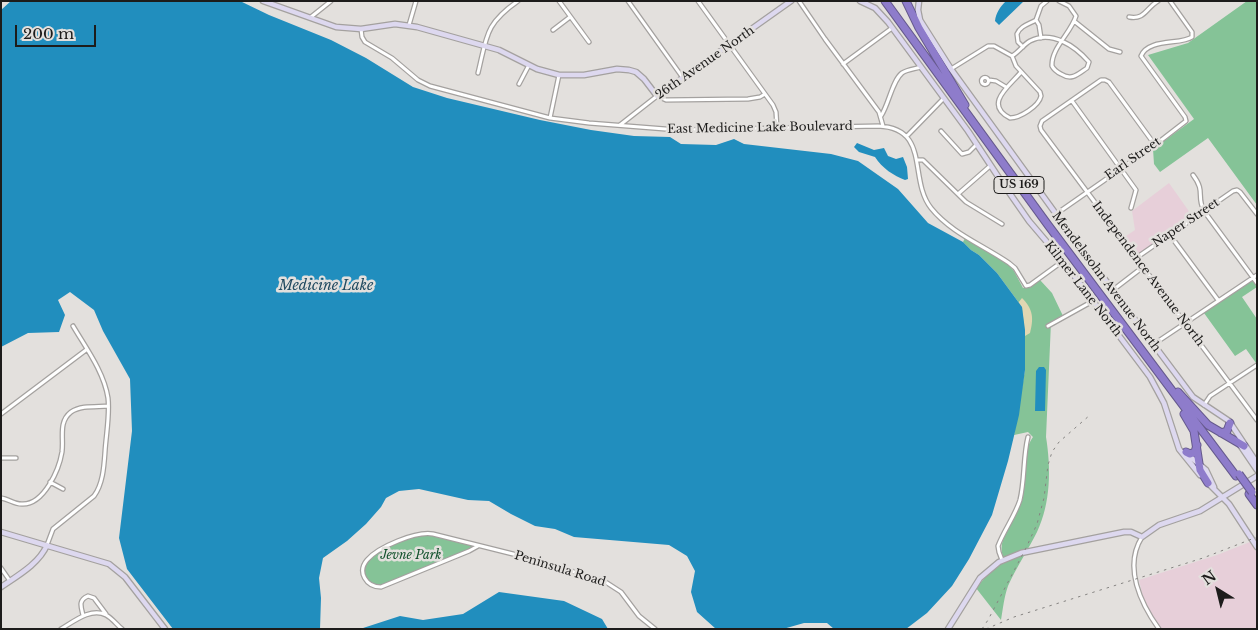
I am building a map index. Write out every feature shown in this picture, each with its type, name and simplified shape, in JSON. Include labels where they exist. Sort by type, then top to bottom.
[{"type":"highway","name":"US 169","points":[[885,1],[1048,225],[1253,495],[1257,505]]},
{"type":"highway","name":"US 169","points":[[890,1],[1237,475]]},
{"type":"highway","points":[[906,1],[919,28],[965,105]]},
{"type":"highway","points":[[1154,367],[1192,426],[1199,464],[1208,483]]},
{"type":"highway","points":[[1174,387],[1205,423],[1241,444]]},
{"type":"highway","points":[[1221,433],[1229,429],[1230,423]]},
{"type":"highway","points":[[1186,452],[1190,454],[1195,452],[1197,445]]},
{"type":"street","points":[[263,1],[336,27],[361,29],[395,24],[409,25],[484,46],[559,75],[584,75],[617,69],[629,70],[636,72],[657,96],[666,100],[748,99],[765,94]]},
{"type":"street","points":[[311,17],[331,1]]},
{"type":"street","points":[[409,25],[416,1]]},
{"type":"street","points":[[478,72],[489,31],[496,19],[518,1]]},
{"type":"street","points":[[559,1],[588,42]]},
{"type":"street","points":[[628,1],[683,78]]},
{"type":"street","points":[[698,1],[775,109],[777,128]]},
{"type":"street","name":"26th Avenue North","points":[[620,125],[657,96],[791,1]]},
{"type":"street","points":[[799,1],[881,116],[882,126]]},
{"type":"street","name":"Kilmer Lane North","points":[[860,1],[875,8],[893,27],[977,144],[990,166],[1029,221],[1093,301],[1156,387],[1168,413],[1176,441],[1183,455],[1237,514],[1257,547]]},
{"type":"street","name":"Mendelssohn Avenue North","points":[[919,1],[920,20],[951,70],[1193,397],[1203,405],[1222,415],[1230,423],[1257,470]]},
{"type":"street","points":[[1023,47],[1017,38],[1018,31],[1026,24],[1036,20],[1041,6],[1047,1]]},
{"type":"street","points":[[1012,56],[1030,41],[1041,38],[1054,38],[1062,42],[1088,60],[1087,68],[1073,77],[1066,77],[1054,70],[1052,66],[1052,59],[1062,42],[1074,21],[1076,16],[1072,9],[1059,1]]},
{"type":"street","points":[[1129,17],[1141,17],[1158,1]]},
{"type":"street","name":"Earl Street","points":[[1056,214],[1186,121],[1142,58],[1142,54],[1156,45],[1188,40],[1192,37],[1192,32],[1170,1]]},
{"type":"street","points":[[553,30],[570,17]]},
{"type":"street","points":[[1036,20],[1039,24],[1041,38]]},
{"type":"street","points":[[1074,21],[1109,49],[1120,52]]},
{"type":"street","points":[[843,64],[893,27]]},
{"type":"street","name":"East Medicine Lake Boulevard","points":[[361,29],[362,38],[365,42],[392,58],[418,80],[430,86],[550,118],[678,130],[882,126],[897,129],[908,136]]},
{"type":"street","points":[[951,70],[988,46],[994,46],[1012,56],[1020,72],[1040,92],[1041,99],[1017,118],[1010,118],[1003,114],[999,106],[1000,95],[1020,72]]},
{"type":"street","points":[[519,84],[529,65]]},
{"type":"street","points":[[881,116],[900,76],[907,71],[922,67]]},
{"type":"street","points":[[550,118],[559,75]]},
{"type":"street","points":[[989,80],[996,81],[1006,87]]},
{"type":"street","points":[[1131,208],[1136,190],[1072,101],[1101,80],[1109,82],[1155,145]]},
{"type":"street","points":[[944,98],[908,136],[917,160],[921,191],[930,207],[957,232],[1010,263],[1015,268],[1024,285],[1028,287],[1063,262]]},
{"type":"street","name":"Independence Avenue North","points":[[1072,101],[1042,121],[1041,130],[1257,420]]},
{"type":"street","points":[[941,131],[962,154],[969,152],[977,144]]},
{"type":"street","points":[[917,160],[926,162],[966,202],[1002,224]]},
{"type":"street","points":[[958,194],[990,166]]},
{"type":"street","points":[[1193,175],[1201,186],[1200,201],[1204,211],[1257,283]]},
{"type":"street","name":"Naper Street","points":[[1136,258],[1237,190],[1257,214]]},
{"type":"street","points":[[1170,235],[1218,300]]},
{"type":"street","points":[[1113,290],[1143,267]]},
{"type":"street","points":[[1153,344],[1257,275]]},
{"type":"street","points":[[1048,326],[1093,301]]},
{"type":"street","points":[[1,587],[34,563],[45,550],[53,529],[97,492],[104,462],[108,406],[104,384],[72,326]]},
{"type":"street","points":[[1,414],[86,350]]},
{"type":"street","points":[[1203,405],[1210,396],[1257,365]]},
{"type":"street","points":[[1,498],[13,503],[28,504],[41,496],[61,459],[63,423],[69,414],[78,408],[108,406]]},
{"type":"street","points":[[1002,560],[998,546],[1020,499],[1028,437]]},
{"type":"street","name":"Kilmer Lane North","points":[[1176,441],[1210,475],[1215,490]]},
{"type":"street","name":"Mendelssohn Avenue North","points":[[1241,444],[1257,464]]},
{"type":"street","points":[[1,458],[16,458]]},
{"type":"street","points":[[1159,629],[1144,606],[1134,571],[1135,552],[1142,537],[1159,525],[1189,516],[1257,476]]},
{"type":"street","points":[[50,482],[63,489]]},
{"type":"street","points":[[1,532],[103,561],[116,568],[165,629]]},
{"type":"street","points":[[948,629],[980,578],[992,566],[1002,560],[1022,553],[1124,532],[1131,532],[1142,537]]},
{"type":"street","name":"Peninsula Road","points":[[478,546],[469,552],[381,587],[371,585],[363,575],[364,565],[371,557],[400,540],[415,534],[433,534],[529,558],[604,581],[621,592],[640,616],[655,629]]},
{"type":"street","points":[[1,568],[10,581]]},
{"type":"street","points":[[84,615],[81,603],[88,596],[94,598],[106,614],[122,629]]},
{"type":"street","points":[[64,628],[84,615],[106,614]]},
{"type":"shaded area","points":[[1169,183],[1193,217],[1135,255],[1123,238],[1135,230],[1132,211]]},
{"type":"shaded area","points":[[1250,542],[1257,553],[1257,629],[1161,629],[1144,601],[1139,580],[1217,555]]},
{"type":"green space","points":[[1247,1],[1257,1],[1257,205],[1208,138],[1160,172],[1154,164],[1153,149],[1194,119],[1148,55],[1188,43]]},
{"type":"green space","points":[[965,238],[1008,264],[1023,288],[1029,288],[1040,280],[1052,293],[1063,316],[1051,322],[1046,437],[1049,485],[1045,509],[1037,532],[1008,586],[1001,620],[976,588],[988,574],[1005,561],[1002,554],[1003,541],[1020,504],[1028,447],[1033,437],[1028,432],[1014,435],[1025,370],[1022,307],[997,273],[963,242]]},
{"type":"green space","points":[[1250,281],[1253,281],[1257,287],[1242,297],[1257,319],[1256,363],[1246,349],[1235,356],[1204,313]]},
{"type":"green space","name":"Jevne Park","points":[[427,533],[478,546],[377,587],[364,579],[364,567],[373,555],[391,545]]},
{"type":"sand","points":[[1022,298],[1030,310],[1032,318],[1030,333],[1025,336],[1022,307],[1018,303]]},
{"type":"water","name":"Medicine Lake","points":[[11,1],[240,1],[331,40],[366,58],[413,87],[447,98],[591,130],[634,136],[670,137],[681,144],[716,145],[734,139],[744,144],[831,154],[858,161],[898,189],[928,223],[963,242],[979,255],[997,273],[1022,307],[1025,330],[1025,370],[1019,415],[992,515],[969,559],[952,586],[927,613],[906,629],[834,629],[827,623],[804,623],[783,629],[716,629],[697,612],[691,592],[695,571],[687,556],[669,545],[574,537],[555,529],[535,526],[489,501],[468,500],[419,489],[399,491],[386,498],[381,507],[366,524],[347,541],[323,558],[319,578],[321,598],[320,629],[173,629],[127,569],[119,538],[132,431],[130,379],[103,331],[94,310],[70,292],[58,300],[65,315],[59,332],[28,333],[1,347],[1,10]]},
{"type":"water","points":[[1006,1],[1024,1],[999,25],[995,21],[996,15]]},
{"type":"water","points":[[857,143],[874,150],[884,148],[888,156],[896,159],[903,157],[907,167],[908,179],[905,180],[893,174],[881,165],[875,157],[859,152],[854,147]]},
{"type":"water","points":[[1039,367],[1044,367],[1046,370],[1045,411],[1035,411],[1036,371]]},
{"type":"water","points":[[499,592],[564,601],[602,619],[608,629],[360,629],[400,616],[423,620],[463,614]]},
{"type":"railway","points":[[982,629],[1037,524],[1044,498],[1048,465],[1052,452],[1059,442],[1090,415]]},
{"type":"railway","points":[[986,629],[1014,617],[1203,558],[1257,537]]}]
